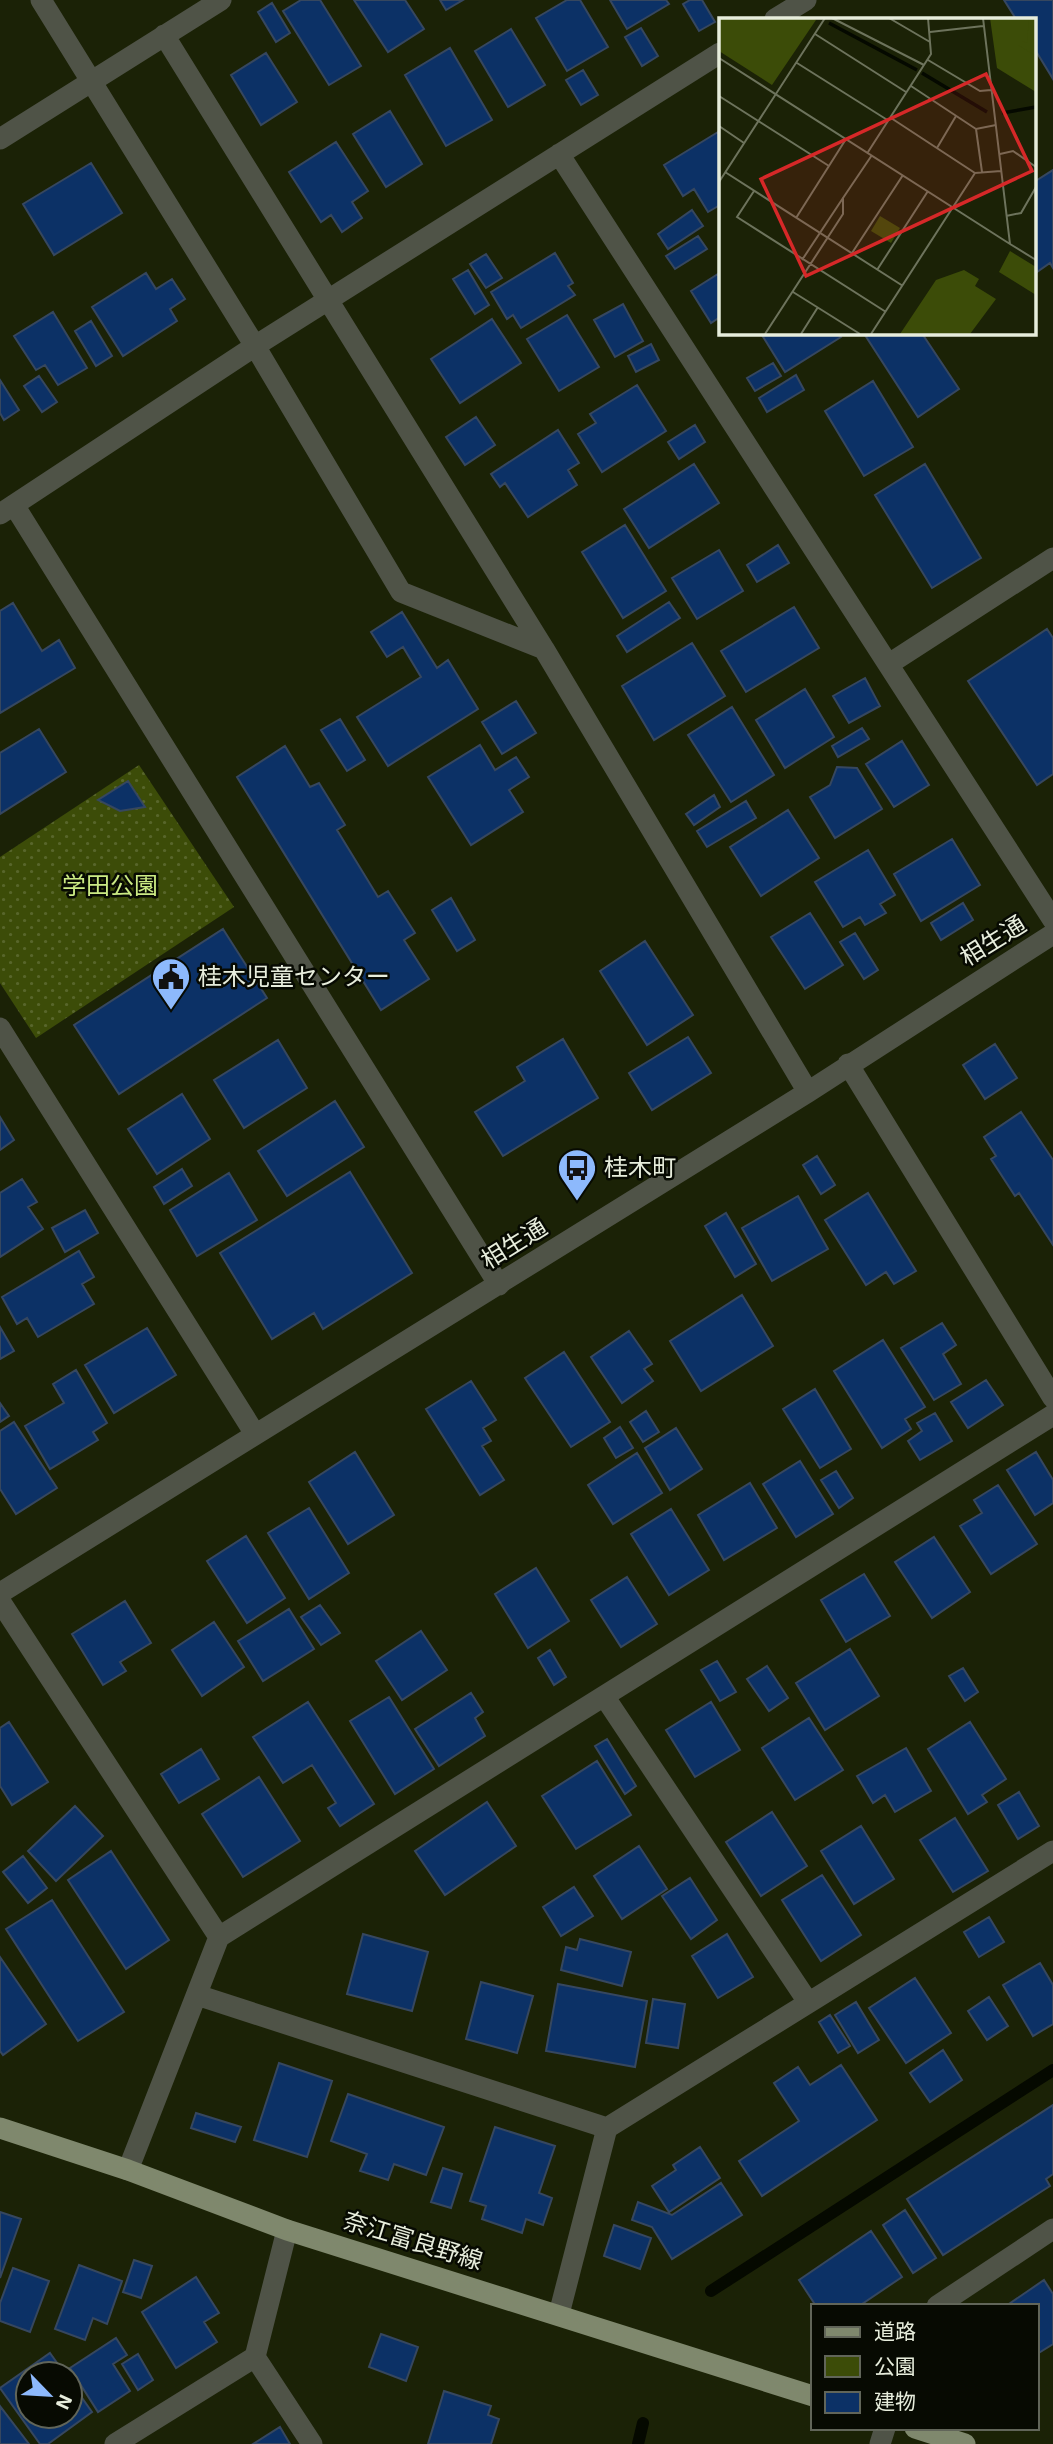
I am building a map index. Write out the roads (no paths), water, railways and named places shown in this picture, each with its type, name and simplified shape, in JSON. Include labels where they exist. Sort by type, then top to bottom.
[{"type":"main road","name":"奈江富良野線","points":[[0,2128],[128,2170],[287,2230],[811,2395]]},
{"type":"main road","points":[[921,2430],[965,2444]]},
{"type":"street","points":[[41,0],[255,345],[401,592],[544,649]]},
{"type":"street","points":[[0,139],[221,0]]},
{"type":"street","points":[[777,18],[806,0]]},
{"type":"street","points":[[164,35],[544,649],[808,1092]]},
{"type":"street","points":[[499,1285],[7,509],[255,345],[719,54]]},
{"type":"street","points":[[559,154],[1053,920]]},
{"type":"street","points":[[889,664],[1053,558]]},
{"type":"street","name":"相生通","points":[[0,1593],[808,1092],[1053,934]]},
{"type":"street","points":[[0,1028],[255,1434]]},
{"type":"street","points":[[848,1064],[1050,1384]]},
{"type":"street","points":[[128,2170],[219,1937],[1053,1415]]},
{"type":"street","points":[[0,1601],[219,1937]]},
{"type":"street","points":[[604,1696],[808,2002]]},
{"type":"street","points":[[559,2314],[607,2128],[1053,1851]]},
{"type":"street","points":[[197,1995],[607,2128]]},
{"type":"street","points":[[940,2304],[1053,2229]]},
{"type":"street","points":[[115,2444],[256,2357],[287,2230]]},
{"type":"street","points":[[256,2357],[312,2444]]},
{"type":"waterway","points":[[711,2291],[1053,2070]]},
{"type":"waterway","points":[[638,2444],[643,2423]]},
{"type":"place","name":"桂木児童センター","points":[[171,1011]]},
{"type":"place","name":"桂木町","points":[[577,1202]]},
{"type":"park label","name":"学田公園","points":[[110,886]]}]
